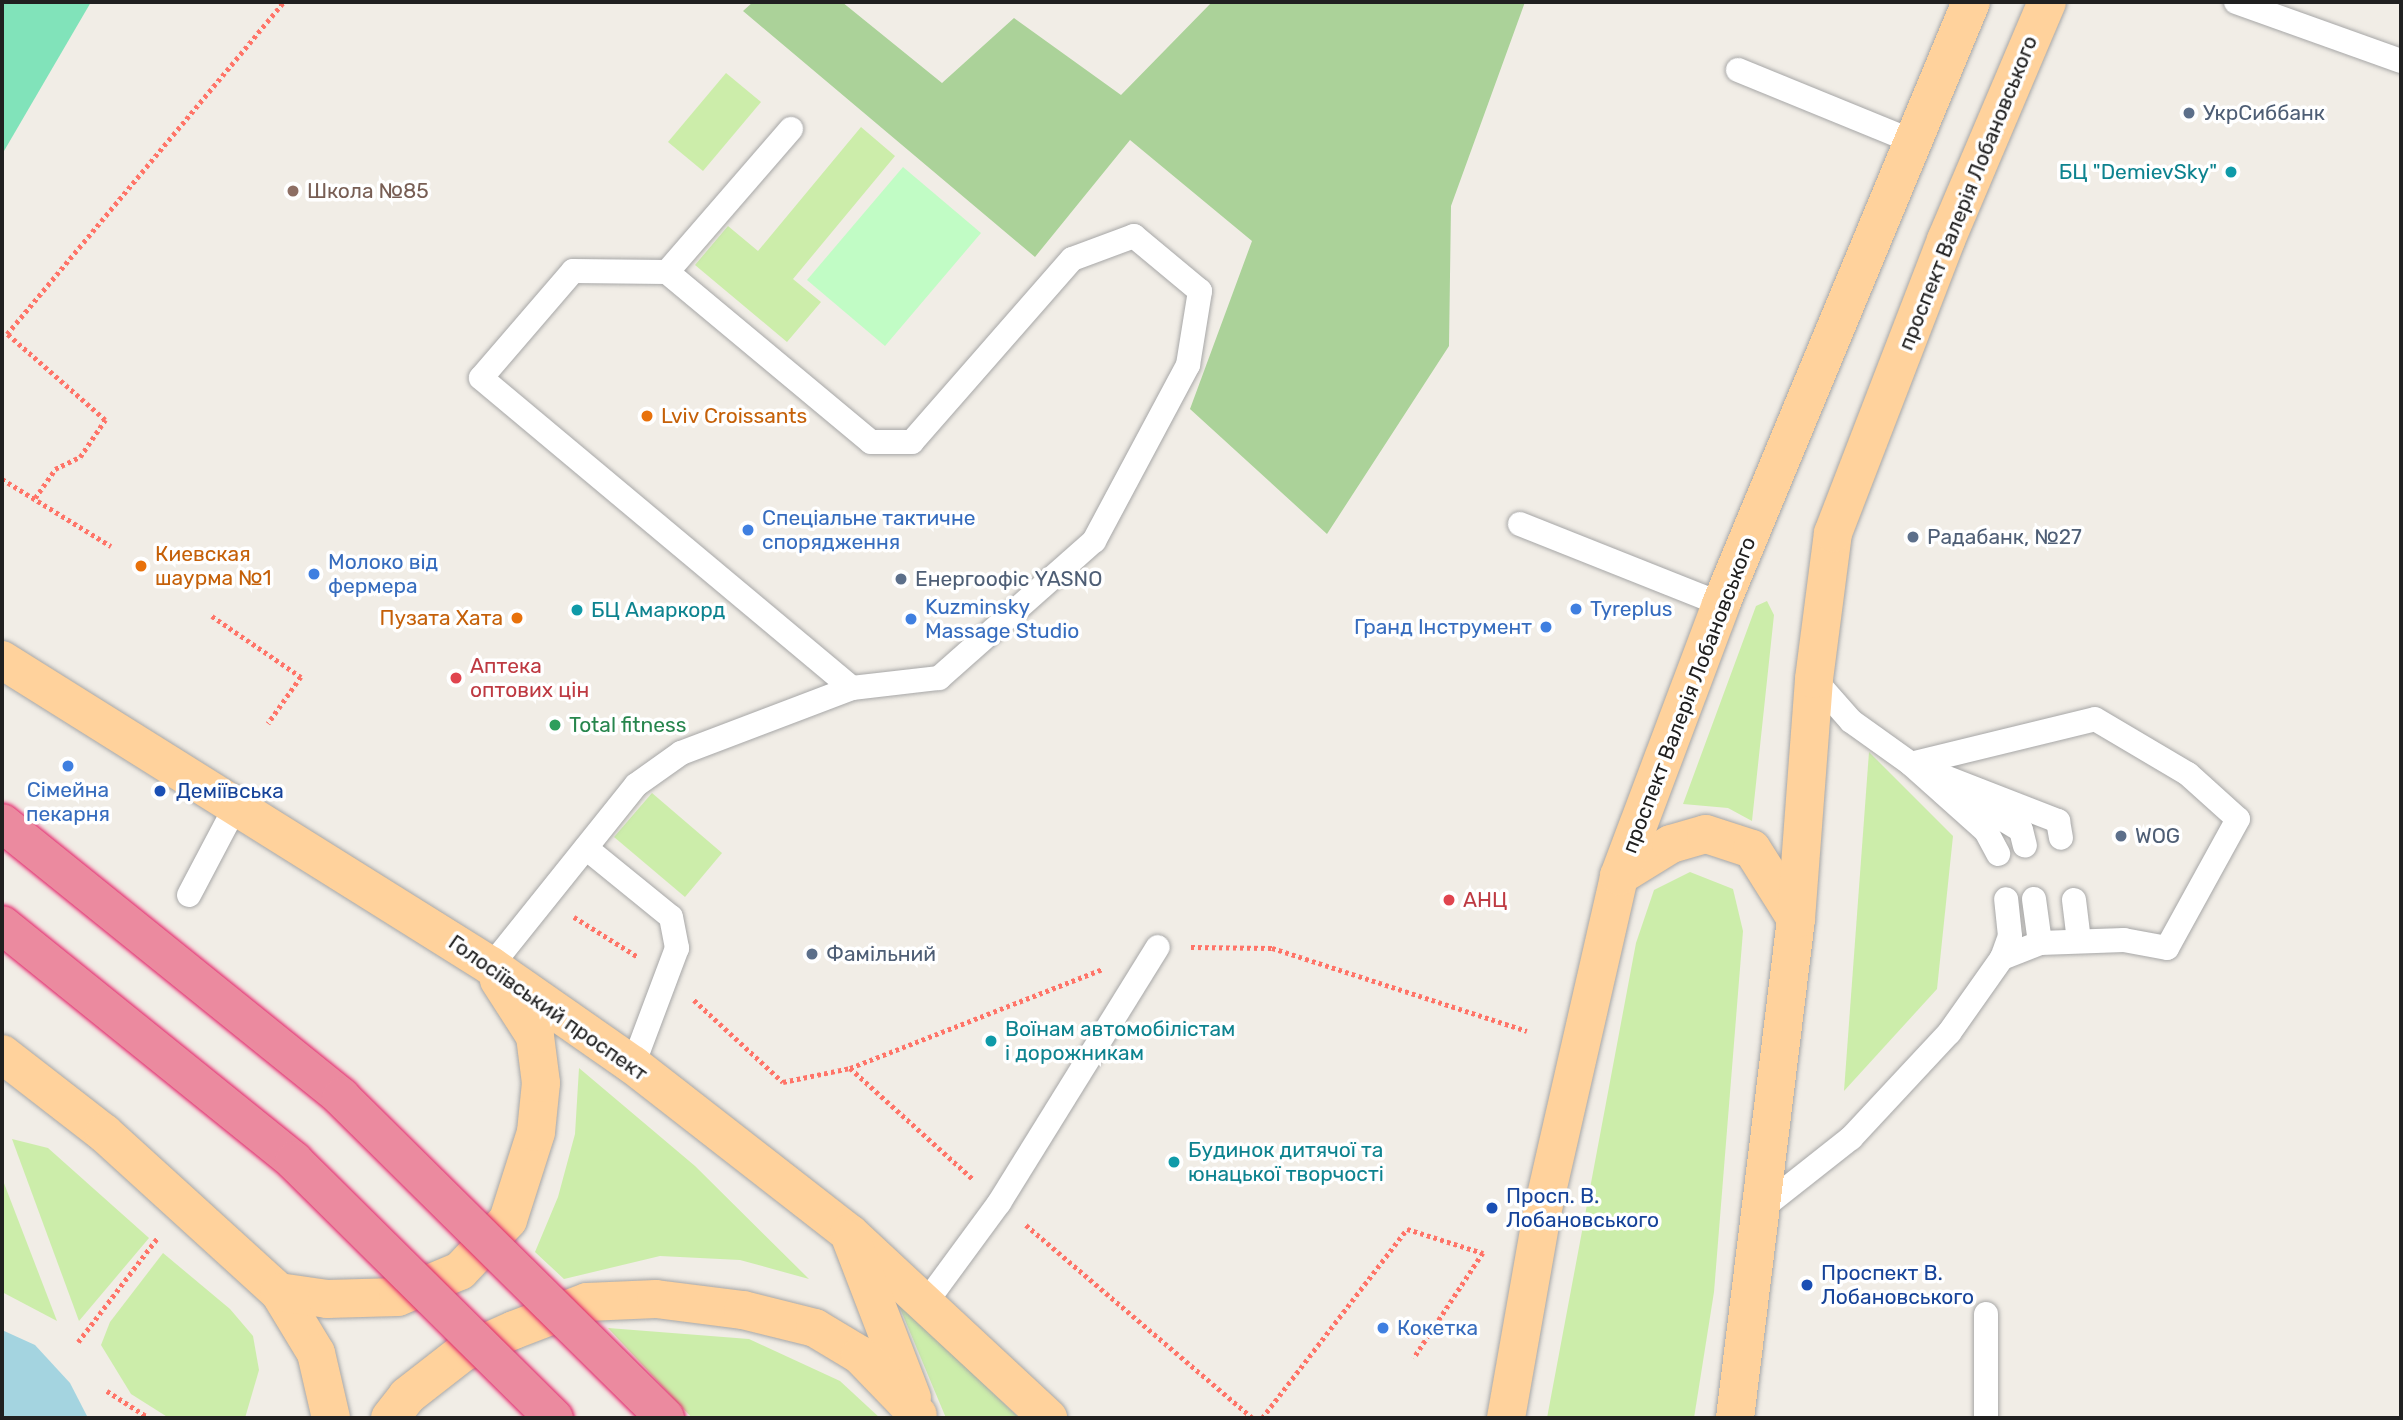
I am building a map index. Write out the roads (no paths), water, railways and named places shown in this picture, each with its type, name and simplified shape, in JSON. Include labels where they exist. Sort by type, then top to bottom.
[{"type":"highway","points":[[2,823],[341,1097],[665,1418]]},
{"type":"highway","points":[[2,925],[294,1161],[554,1418]]},
{"type":"main road","name":"проспект Валерія Лобановського","points":[[1506,1418],[1543,1209],[1619,876],[1721,604],[1971,2]]},
{"type":"main road","name":"проспект Валерія Лобановського","points":[[1735,1418],[1796,919],[1814,679],[1833,533],[1946,240],[2047,2]]},
{"type":"main road","name":"Голосіївський проспект","points":[[2,660],[237,804],[491,965],[633,1065],[849,1233],[927,1301],[1048,1418]]},
{"type":"main road","points":[[1619,876],[1671,844],[1706,834],[1752,849],[1796,919]]},
{"type":"main road","points":[[279,1292],[327,1299],[398,1297],[460,1271],[508,1220],[536,1132],[541,1083],[535,1037],[491,965]]},
{"type":"main road","points":[[2,1055],[104,1132],[279,1292],[316,1353],[331,1418]]},
{"type":"main road","points":[[849,1233],[919,1417]]},
{"type":"main road","points":[[390,1418],[407,1396],[462,1353],[493,1339],[587,1302],[656,1299],[743,1310],[815,1328],[860,1355],[919,1417]]},
{"type":"lane","points":[[2236,2],[2401,61]]},
{"type":"lane","points":[[1738,71],[1914,142]]},
{"type":"lane","points":[[667,272],[791,129]]},
{"type":"lane","points":[[491,965],[636,785],[681,753],[852,688],[939,678],[1094,541],[1188,365],[1200,291],[1133,236],[1072,259],[912,442],[871,442],[667,272],[573,271],[481,378],[852,688]]},
{"type":"lane","points":[[1520,524],[1721,604]]},
{"type":"lane","points":[[1814,679],[1851,721],[1911,764],[2021,830],[2025,846]]},
{"type":"lane","points":[[1911,764],[2095,719],[2188,774],[2238,819],[2167,948],[2124,940],[2040,943],[2002,958]]},
{"type":"lane","points":[[1911,764],[2057,821],[2061,838]]},
{"type":"lane","points":[[1911,764],[1993,839],[1997,853]]},
{"type":"lane","points":[[190,895],[237,804]]},
{"type":"lane","points":[[586,848],[671,917],[677,948],[669,977],[633,1065]]},
{"type":"lane","points":[[1761,1209],[1851,1138],[1949,1033],[2002,958],[2010,936],[2006,899]]},
{"type":"lane","points":[[2034,899],[2040,943]]},
{"type":"lane","points":[[2074,900],[2079,942]]},
{"type":"lane","points":[[927,1301],[999,1203],[1158,947]]},
{"type":"lane","points":[[1986,1314],[1986,1418]]},
{"type":"water","points":[[2,1330],[35,1345],[70,1383],[88,1418],[2,1418]]},
{"type":"place","name":"УкрСиббанк","points":[[2189,113]]},
{"type":"place","name":"БЦ \"DemievSky\"","points":[[2231,172]]},
{"type":"place","name":"Школа №85","points":[[293,191]]},
{"type":"place","name":"Lviv Croissants","points":[[647,416]]},
{"type":"place","name":"Спеціальне тактичне спорядження","points":[[748,530]]},
{"type":"place","name":"Радабанк, №27","points":[[1913,537]]},
{"type":"place","name":"Киевская шаурма №1","points":[[141,566]]},
{"type":"place","name":"Молоко від фермера","points":[[314,574]]},
{"type":"place","name":"Енергоофіс YASNO","points":[[901,579]]},
{"type":"place","name":"Tyreplus","points":[[1576,609]]},
{"type":"place","name":"БЦ Амаркорд","points":[[577,610]]},
{"type":"place","name":"Пузата Хата","points":[[517,618]]},
{"type":"place","name":"Kuzminsky Massage Studio","points":[[911,619]]},
{"type":"place","name":"Гранд Інструмент","points":[[1546,627]]},
{"type":"place","name":"Аптека оптових цін","points":[[456,678]]},
{"type":"place","name":"Total fitness","points":[[555,725]]},
{"type":"place","name":"Сімейна пекарня","points":[[68,766]]},
{"type":"place","name":"Деміївська","points":[[160,791]]},
{"type":"place","name":"WOG","points":[[2121,836]]},
{"type":"place","name":"АНЦ","points":[[1449,900]]},
{"type":"place","name":"Фамільний","points":[[812,954]]},
{"type":"place","name":"Воїнам автомобілістам і дорожникам","points":[[991,1041]]},
{"type":"place","name":"Будинок дитячої та юнацької творчості","points":[[1174,1162]]},
{"type":"place","name":"Просп. В. Лобановського","points":[[1492,1208]]},
{"type":"place","name":"Проспект В. Лобановського","points":[[1807,1285]]},
{"type":"place","name":"Кокетка","points":[[1383,1328]]}]
